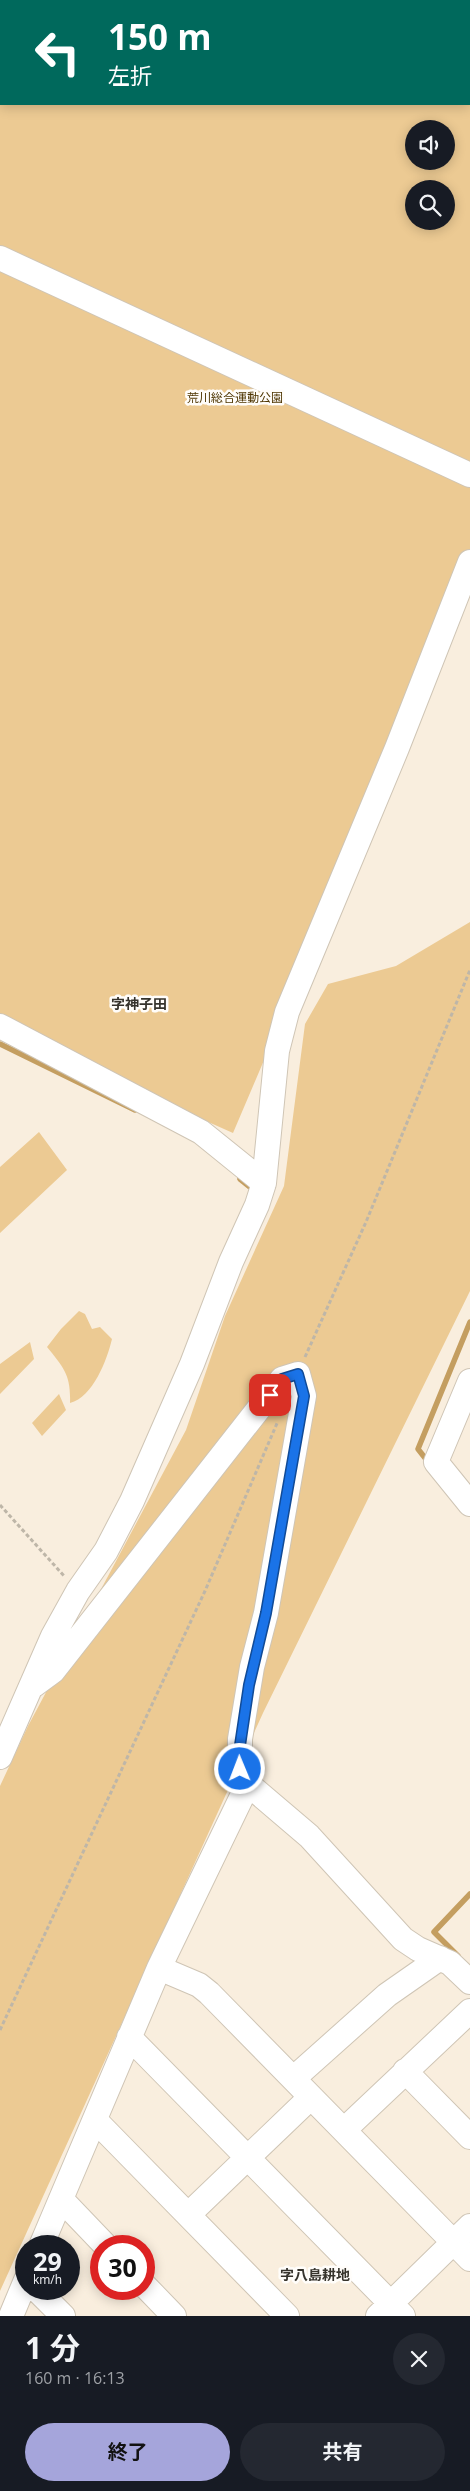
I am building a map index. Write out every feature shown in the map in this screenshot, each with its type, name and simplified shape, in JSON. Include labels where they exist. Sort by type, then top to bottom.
[{"type":"street","points":[[0,258],[470,475]]},
{"type":"street","points":[[0,1757],[33,1686],[53,1636],[78,1591],[106,1551],[132,1501],[192,1364],[231,1262],[257,1205],[264,1183],[277,1051],[287,1012],[397,748],[470,562]]},
{"type":"street","points":[[0,1026],[201,1132],[264,1183]]},
{"type":"street","points":[[33,1686],[53,1671],[282,1379],[298,1374],[304,1396],[266,1613],[254,1660],[238,1760],[243,1777],[248,1784],[288,1816],[314,1841],[403,1939],[418,1949],[456,1967],[470,1982]]},
{"type":"street","points":[[470,1381],[436,1462],[470,1504]]},
{"type":"street","points":[[46,2235],[159,1968],[248,1784]]},
{"type":"street","points":[[294,2078],[386,1995],[440,1958]]},
{"type":"street","points":[[159,1968],[204,1988],[344,2130],[462,2234],[470,2259]]},
{"type":"street","points":[[344,2130],[405,2071],[468,2016]]},
{"type":"street","points":[[129,2037],[247,2158],[390,2312],[462,2234]]},
{"type":"street","points":[[405,2071],[470,2137]]},
{"type":"street","points":[[189,2214],[311,2097]]},
{"type":"street","points":[[95,2120],[287,2316]]},
{"type":"street","points":[[61,2199],[95,2235]]},
{"type":"street","points":[[155,2296],[174,2316]]},
{"type":"street","points":[[11,2316],[18,2300]]},
{"type":"street","points":[[47,2300],[63,2316]]},
{"type":"path","points":[[298,1374],[295,1381],[366,1222],[470,970]]},
{"type":"path","points":[[0,2030],[205,1591],[279,1417]]},
{"type":"path","points":[[0,1505],[78,1591]]},
{"type":"green space","name":"荒川総合運動公園","points":[[0,105],[470,105],[470,576],[233,1133],[67,1059],[0,1020]]},
{"type":"green space","points":[[470,922],[470,1291],[263,1713],[25,2235],[15,2235],[15,2258],[0,2291],[0,1786],[28,1726],[186,1430],[225,1316],[284,1186],[305,1024],[328,984],[396,966]]},
{"type":"green space","points":[[39,1132],[67,1170],[0,1233],[0,1167]]},
{"type":"green space","points":[[79,1311],[85,1314],[92,1329],[100,1327],[112,1339],[107,1357],[98,1377],[86,1393],[70,1403],[68,1379],[58,1361],[47,1347]]},
{"type":"green space","points":[[30,1342],[34,1359],[0,1394],[0,1364]]},
{"type":"green space","points":[[59,1394],[66,1410],[42,1436],[32,1423]]},
{"type":"waterway","points":[[0,1044],[135,1110]]},
{"type":"waterway","points":[[240,1179],[250,1187]]},
{"type":"waterway","points":[[429,1463],[418,1449],[470,1322]]},
{"type":"waterway","points":[[458,1956],[434,1932],[470,1894]]},
{"type":"district","name":"字神子田","points":[[139,1004]]},
{"type":"district","name":"字八島耕地","points":[[315,2275]]},
{"type":"route","points":[[240,1769],[238,1760],[240,1739],[249,1685],[266,1613],[304,1396],[298,1374],[282,1379],[270,1395]]}]
